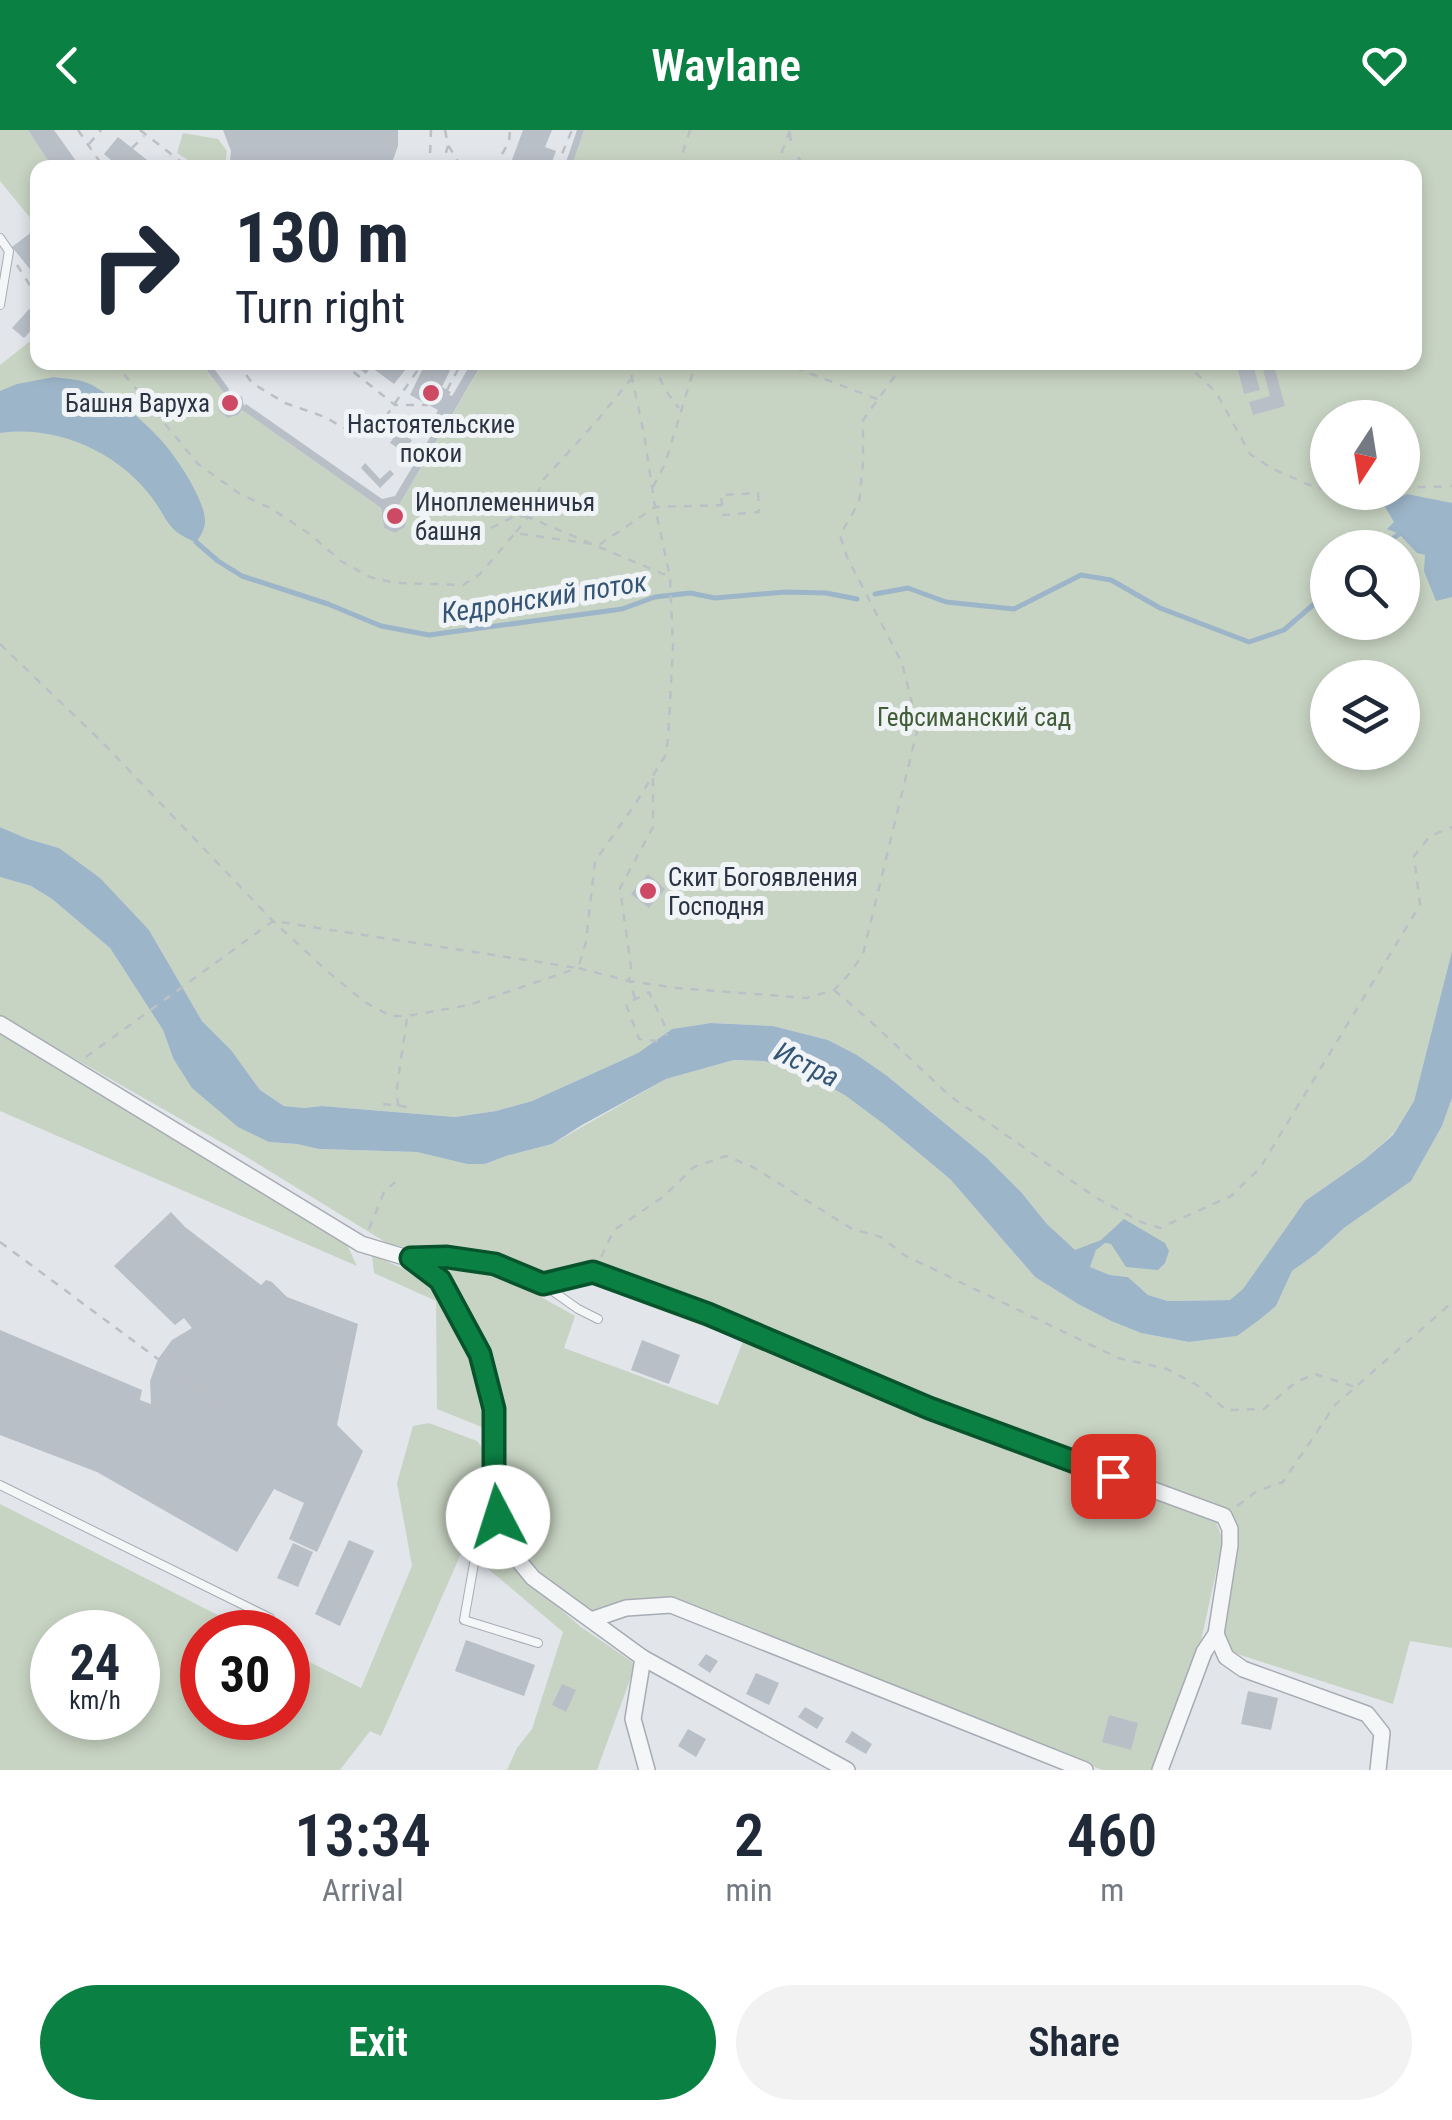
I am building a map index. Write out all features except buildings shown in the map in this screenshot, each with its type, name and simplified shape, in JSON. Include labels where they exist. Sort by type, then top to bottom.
[{"type":"street","points":[[0,1024],[362,1244],[411,1258],[447,1257],[495,1264],[543,1284],[593,1272],[708,1314],[929,1408],[1224,1516],[1230,1529],[1230,1544],[1216,1634],[1204,1652],[1160,1770]]},
{"type":"street","points":[[411,1258],[440,1280],[480,1354],[494,1409],[494,1505],[504,1543],[532,1578],[643,1658],[848,1770]]},
{"type":"street","points":[[591,1620],[626,1608],[670,1605],[1084,1770]]},
{"type":"street","points":[[1216,1634],[1226,1656],[1243,1669],[1367,1714],[1382,1733],[1378,1770]]},
{"type":"street","points":[[643,1658],[633,1719],[646,1770]]},
{"type":"lane","points":[[0,238],[9,251],[0,306]]},
{"type":"lane","points":[[543,1284],[578,1310],[598,1319]]},
{"type":"lane","points":[[0,1485],[254,1610]]},
{"type":"lane","points":[[498,1517],[475,1558],[464,1620],[538,1642]]},
{"type":"path","points":[[78,130],[98,160]]},
{"type":"path","points":[[88,146],[101,130]]},
{"type":"path","points":[[140,130],[179,160]]},
{"type":"path","points":[[428,160],[431,130]]},
{"type":"path","points":[[445,130],[457,160]]},
{"type":"path","points":[[498,160],[510,130]]},
{"type":"path","points":[[559,160],[572,130]]},
{"type":"path","points":[[681,160],[690,130]]},
{"type":"path","points":[[790,130],[791,146]]},
{"type":"path","points":[[779,160],[790,130]]},
{"type":"path","points":[[132,148],[144,135]]},
{"type":"path","points":[[443,160],[448,145]]},
{"type":"path","points":[[166,160],[171,154]]},
{"type":"path","points":[[9,251],[30,285]]},
{"type":"path","points":[[121,370],[198,464],[240,494],[272,508],[340,561],[395,583],[463,586],[480,574],[516,532],[528,517],[543,480],[632,378]]},
{"type":"path","points":[[243,370],[252,383],[285,403],[346,429],[365,432],[380,425],[417,370]]},
{"type":"path","points":[[351,370],[395,405],[428,405]]},
{"type":"path","points":[[447,390],[458,370]]},
{"type":"path","points":[[578,968],[586,942],[595,861],[666,756],[668,740],[672,678],[670,577],[632,370]]},
{"type":"path","points":[[657,370],[667,394],[680,408]]},
{"type":"path","points":[[652,488],[665,464],[693,370]]},
{"type":"path","points":[[801,370],[877,399]]},
{"type":"path","points":[[71,1067],[273,921],[578,968],[630,981],[806,998],[834,990],[863,954],[918,727],[902,663],[847,557],[840,534],[859,502],[862,420],[899,370]]},
{"type":"path","points":[[1193,370],[1216,392],[1250,454],[1272,469],[1310,485]]},
{"type":"path","points":[[1420,487],[1452,486]]},
{"type":"path","points":[[758,493],[759,512],[722,515],[722,505],[721,496],[758,493]]},
{"type":"path","points":[[516,532],[599,545],[655,507],[722,505]]},
{"type":"path","points":[[491,528],[515,516],[528,517],[670,577]]},
{"type":"path","points":[[0,644],[102,742],[273,921],[366,1003],[390,1016],[407,1016],[468,1005],[578,968]]},
{"type":"path","points":[[635,998],[620,888],[653,828],[652,777]]},
{"type":"path","points":[[834,990],[950,1096],[1095,1196],[1141,1222],[1160,1228],[1231,1196],[1260,1168],[1420,906],[1414,856],[1430,836],[1452,826]]},
{"type":"path","points":[[658,1041],[640,1038],[626,1004],[649,992],[666,1036]]},
{"type":"path","points":[[398,1106],[407,1016]]},
{"type":"path","points":[[383,1104],[409,1107]]},
{"type":"path","points":[[593,1272],[614,1230],[664,1197],[694,1167],[726,1156],[753,1167],[852,1230],[881,1238],[904,1256],[1072,1338],[1118,1358],[1182,1377],[1226,1410],[1264,1410],[1296,1382],[1315,1374],[1356,1387]]},
{"type":"path","points":[[362,1244],[384,1192],[394,1182]]},
{"type":"path","points":[[0,1242],[158,1359]]},
{"type":"path","points":[[1224,1516],[1258,1491],[1283,1482],[1335,1404],[1452,1300]]},
{"type":"path","points":[[187,1380],[228,1408]]},
{"type":"green space","points":[[0,130],[28,130],[48,160],[30,160],[30,217],[0,181]]},
{"type":"green space","name":"Гефсиманский сад","points":[[584,130],[1452,130],[1452,951],[1414,1101],[1393,1134],[1364,1160],[1305,1201],[1243,1290],[1230,1300],[1168,1301],[1148,1295],[1128,1277],[1090,1267],[1096,1249],[1105,1243],[1169,1251],[1101,1240],[1075,1251],[986,1157],[886,1075],[828,1040],[773,1026],[711,1023],[672,1029],[638,1053],[532,1101],[496,1111],[455,1117],[284,1106],[260,1090],[231,1050],[202,1021],[149,930],[59,848],[0,827],[0,365],[30,342],[30,370],[206,370],[224,393],[228,418],[242,410],[381,508],[384,528],[395,533],[405,527],[405,513],[399,505],[479,370],[1422,370],[1422,160],[573,160]]},
{"type":"green space","points":[[183,133],[218,139],[227,151],[226,160],[188,160],[177,153]]},
{"type":"green space","points":[[0,877],[31,886],[52,899],[110,948],[163,1030],[173,1058],[269,1142],[319,1149],[417,1152],[467,1164],[485,1164],[552,1144],[666,1079],[734,1060],[764,1061],[806,1073],[885,1125],[950,1179],[1035,1277],[1111,1321],[1141,1333],[1189,1342],[1237,1336],[1276,1306],[1292,1271],[1410,1181],[1442,1126],[1452,1098],[1452,1648],[1410,1641],[1393,1704],[1228,1651],[1220,1637],[1229,1514],[1207,1501],[940,1404],[710,1307],[594,1266],[557,1278],[539,1278],[387,1243],[240,1153],[0,1016]]},
{"type":"green space","points":[[0,1032],[343,1236],[357,1266],[0,1111]]},
{"type":"green space","points":[[372,1255],[425,1278],[453,1317],[472,1356],[487,1410],[484,1428],[437,1409],[436,1301],[374,1273]]},
{"type":"green space","points":[[424,1261],[491,1269],[575,1316],[564,1348],[718,1405],[743,1341],[588,1283],[647,1298],[921,1412],[1215,1520],[1223,1540],[1201,1641],[1154,1770],[1102,1770],[674,1599],[594,1616],[537,1575],[512,1547],[501,1505],[485,1352],[443,1275]]},
{"type":"green space","points":[[429,1423],[477,1441],[487,1454],[485,1528],[470,1554],[463,1549],[381,1736],[370,1731],[340,1770],[0,1770],[0,1504],[208,1610],[180,1610],[180,1740],[310,1740],[310,1662],[361,1688],[412,1566],[397,1483],[413,1426]]},
{"type":"green space","points":[[494,1533],[509,1565],[581,1627],[635,1666],[597,1770],[507,1770],[532,1729],[563,1632],[480,1562]]},
{"type":"water","points":[[54,377],[101,390],[137,416],[166,446],[188,478],[204,512],[204,527],[196,542],[174,530],[139,482],[105,455],[43,433],[0,433],[0,391]]},
{"type":"water","points":[[1420,497],[1452,503],[1452,597],[1436,601],[1424,571],[1425,555],[1420,554],[1420,530],[1387,529],[1394,522],[1387,510],[1420,510]]},
{"type":"water","name":"Истра","points":[[0,827],[59,848],[100,878],[149,930],[202,1021],[231,1050],[260,1090],[284,1106],[455,1117],[496,1111],[532,1101],[638,1053],[672,1029],[711,1023],[773,1026],[828,1040],[886,1075],[986,1157],[1075,1250],[1101,1240],[1124,1219],[1165,1243],[1169,1251],[1158,1270],[1126,1267],[1111,1244],[1105,1243],[1096,1250],[1090,1267],[1128,1277],[1148,1295],[1168,1301],[1230,1300],[1243,1289],[1305,1201],[1393,1135],[1414,1101],[1452,951],[1452,1098],[1442,1126],[1411,1181],[1292,1271],[1276,1306],[1237,1336],[1189,1342],[1141,1333],[1111,1321],[1035,1277],[950,1179],[885,1125],[806,1073],[764,1061],[734,1060],[666,1079],[552,1144],[485,1164],[467,1164],[417,1152],[319,1149],[269,1142],[238,1127],[192,1088],[173,1058],[163,1030],[110,948],[52,899],[31,886],[0,877]]},
{"type":"waterway","name":"Кедронский поток","points":[[196,542],[242,576],[381,626],[429,635],[622,609],[655,597],[690,593],[715,598],[826,593],[857,599]]},
{"type":"waterway","name":"Кедронский поток","points":[[875,594],[908,588],[946,602],[1014,609],[1081,575],[1111,580],[1160,608],[1249,642],[1284,630],[1310,608]]},
{"type":"place","name":"Настоятельские покои","points":[[431,393]]},
{"type":"place","name":"Башня Варуха","points":[[230,403]]},
{"type":"place","name":"Иноплеменничья башня","points":[[395,516]]},
{"type":"place","name":"Скит Богоявления Господня","points":[[648,891]]},
{"type":"route","points":[[498,1517],[494,1505],[494,1409],[480,1354],[440,1280],[411,1258],[447,1257],[495,1264],[543,1284],[593,1272],[708,1314],[929,1408],[1113,1476]]}]
